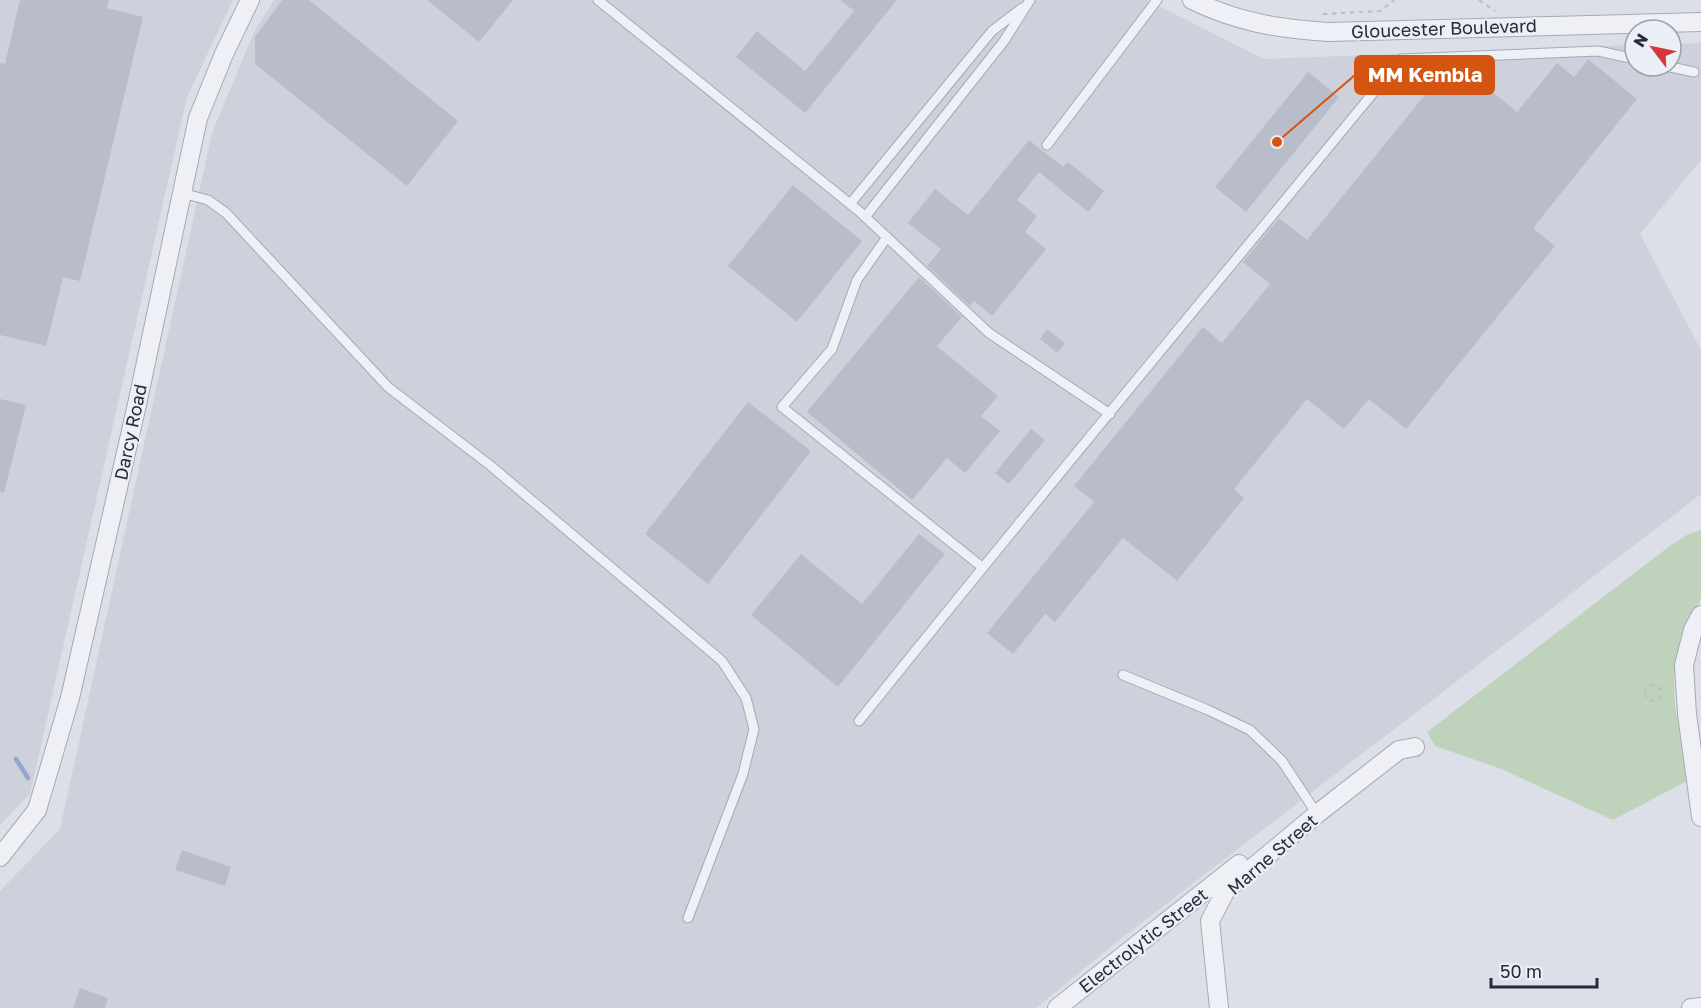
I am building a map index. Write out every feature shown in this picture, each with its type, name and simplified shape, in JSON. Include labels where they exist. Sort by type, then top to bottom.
[{"type":"street","name":"Darcy Road","points":[[0,857],[37,810],[70,698],[136,409],[198,118],[224,54],[250,0]]},
{"type":"street","name":"Gloucester Boulevard","points":[[1192,0],[1253,23],[1292,30],[1328,32],[1701,22]]},
{"type":"street","points":[[1701,615],[1693,630],[1684,666],[1687,714],[1701,817]]},
{"type":"street","name":"Marne Street","points":[[1219,1008],[1209,921],[1226,890],[1317,814],[1399,750],[1415,747]]},
{"type":"street","name":"Electrolytic Street","points":[[1057,1008],[1297,818],[1317,814]]},
{"type":"street","points":[[1691,1008],[1701,1007]]},
{"type":"lane","points":[[598,0],[850,204],[989,333],[1110,414]]},
{"type":"lane","points":[[1047,145],[1157,0]]},
{"type":"lane","points":[[850,204],[992,31],[1028,2]]},
{"type":"lane","points":[[865,217],[1004,41],[1028,2]]},
{"type":"lane","points":[[859,721],[982,567],[1401,59],[1598,51],[1623,56]]},
{"type":"lane","points":[[1683,70],[1694,72]]},
{"type":"lane","points":[[182,193],[208,200],[225,213],[388,387],[491,466],[722,661],[746,698],[754,729],[743,774],[688,918]]},
{"type":"lane","points":[[887,237],[857,280],[832,349],[782,407],[982,567]]},
{"type":"lane","points":[[1123,675],[1250,730],[1282,761],[1317,814]]},
{"type":"path","points":[[1318,14],[1380,11],[1394,0]]},
{"type":"path","points":[[1652,685],[1659,688],[1661,693],[1658,700],[1650,701],[1646,698],[1644,693],[1646,688],[1652,685]]},
{"type":"shaded area","points":[[0,0],[233,0],[187,97],[30,794],[0,825]]},
{"type":"shaded area","points":[[274,0],[1147,0],[1264,59],[1623,45],[1623,78],[1683,78],[1683,44],[1701,43],[1701,160],[1640,234],[1701,350],[1701,494],[1123,937],[1036,1008],[0,1008],[0,891],[60,829],[212,133],[254,32]]},
{"type":"green space","points":[[1701,530],[1701,599],[1683,631],[1674,680],[1675,705],[1687,781],[1613,820],[1499,768],[1435,746],[1427,732],[1671,545]]},
{"type":"building","points":[[20,0],[109,0],[107,8],[143,17],[80,281],[63,277],[46,346],[0,335],[0,63],[5,64]]},
{"type":"building","points":[[282,0],[309,0],[458,121],[407,186],[255,64],[255,37]]},
{"type":"building","points":[[427,0],[513,0],[479,42]]},
{"type":"building","points":[[840,0],[897,0],[805,113],[736,57],[757,31],[805,71],[854,11]]},
{"type":"building","points":[[1588,59],[1637,99],[1533,228],[1555,246],[1406,429],[1369,399],[1344,429],[1307,399],[1234,489],[1244,498],[1177,581],[1123,538],[1055,622],[1045,614],[1013,654],[987,633],[1094,502],[1074,486],[1203,327],[1222,343],[1270,284],[1243,262],[1279,218],[1307,240],[1450,64],[1457,63],[1517,112],[1557,63],[1574,77]]},
{"type":"building","points":[[1308,72],[1339,97],[1246,212],[1215,187]]},
{"type":"building","points":[[1029,140],[1063,167],[1068,162],[1104,191],[1088,212],[1039,172],[1017,200],[1037,216],[1025,232],[1046,249],[992,316],[974,301],[970,306],[927,266],[941,249],[908,223],[935,189],[968,215]]},
{"type":"building","points":[[793,185],[862,241],[797,322],[728,266]]},
{"type":"building","points":[[919,277],[962,317],[937,346],[998,396],[981,416],[1000,431],[965,473],[947,458],[912,500],[807,412]]},
{"type":"building","points":[[1047,329],[1065,343],[1057,353],[1040,339]]},
{"type":"building","points":[[0,399],[26,405],[4,493],[0,492]]},
{"type":"building","points":[[748,402],[811,451],[708,584],[645,534]]},
{"type":"building","points":[[1031,429],[1045,440],[1009,484],[995,473]]},
{"type":"building","points":[[919,534],[945,554],[838,687],[751,615],[801,554],[862,604]]},
{"type":"building","points":[[182,850],[231,867],[225,886],[175,870]]},
{"type":"building","points":[[80,988],[108,998],[105,1008],[73,1008]]},
{"type":"waterway","points":[[16,759],[28,778]]},
{"type":"place","name":"MM Kembla","points":[[1277,142]]}]
